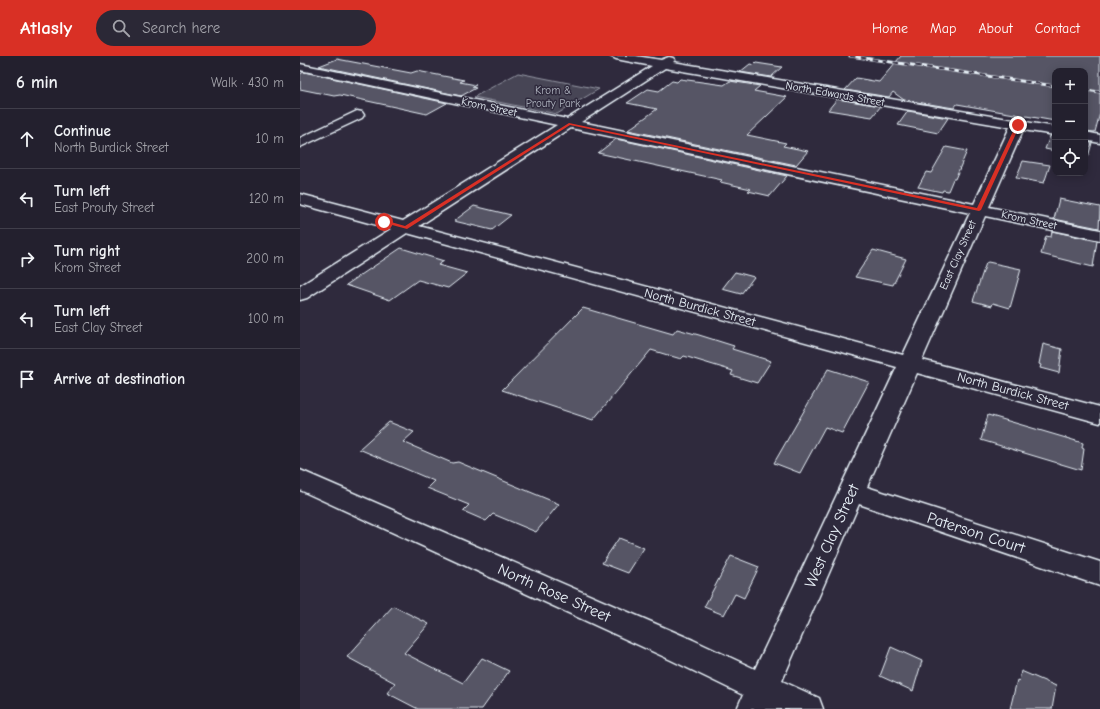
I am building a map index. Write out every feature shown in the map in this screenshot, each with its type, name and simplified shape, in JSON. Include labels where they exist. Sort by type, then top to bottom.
[{"type":"street","name":"North Edwards Street","points":[[616,56],[1052,131]]},
{"type":"street","points":[[300,294],[676,56]]},
{"type":"street","name":"Krom Street","points":[[300,67],[1100,235]]},
{"type":"street","points":[[300,143],[357,115]]},
{"type":"street","name":"East Clay Street","points":[[910,363],[1018,125]]},
{"type":"street","points":[[1088,137],[1100,139]]},
{"type":"street","name":"North Burdick Street","points":[[300,199],[1100,415]]},
{"type":"street","name":"West Clay Street","points":[[758,699],[910,363]]},
{"type":"street","name":"North Rose Street","points":[[300,478],[674,647],[758,699],[807,709]]},
{"type":"street","name":"Paterson Court","points":[[852,492],[1100,574]]},
{"type":"green space","name":"Krom & Prouty Park","points":[[518,73],[599,89],[557,114],[474,97]]},
{"type":"building","points":[[901,56],[1100,56],[1100,113],[1095,132],[1088,131],[1088,68],[1052,68],[1052,120],[957,104],[954,108],[904,100],[893,92],[889,97],[845,90],[856,78],[879,82]]},
{"type":"building","points":[[337,59],[411,73],[417,71],[464,80],[460,82],[476,85],[472,87],[476,88],[461,96],[319,66]]},
{"type":"building","points":[[756,63],[782,67],[771,77],[740,72],[750,64],[754,65]]},
{"type":"building","points":[[304,72],[447,103],[427,114],[340,95],[334,96],[300,89],[300,74]]},
{"type":"building","points":[[680,79],[724,85],[730,81],[760,86],[754,91],[787,97],[747,135],[786,143],[783,146],[808,151],[796,165],[628,130],[657,109],[627,103],[648,89],[659,91],[672,81],[677,82]]},
{"type":"building","points":[[837,99],[881,106],[872,117],[828,110]]},
{"type":"building","points":[[908,111],[948,118],[938,133],[898,125]]},
{"type":"building","points":[[1050,136],[1052,136],[1052,150],[1045,149]]},
{"type":"building","points":[[616,139],[787,176],[770,196],[748,191],[751,189],[720,182],[722,180],[598,153]]},
{"type":"building","points":[[1088,142],[1092,143],[1088,157]]},
{"type":"building","points":[[946,147],[967,151],[948,191],[943,190],[942,192],[918,187],[926,172],[931,173]]},
{"type":"building","points":[[1023,161],[1050,165],[1044,183],[1016,178]]},
{"type":"building","points":[[1059,199],[1100,207],[1099,228],[1054,219]]},
{"type":"building","points":[[474,206],[511,215],[492,230],[454,221]]},
{"type":"building","points":[[1052,231],[1097,241],[1093,267],[1041,254],[1046,236],[1051,237]]},
{"type":"building","points":[[401,248],[444,261],[438,265],[467,273],[448,288],[418,280],[390,300],[346,285]]},
{"type":"building","points":[[873,250],[906,259],[893,285],[855,277]]},
{"type":"building","points":[[988,262],[1021,269],[1010,308],[993,303],[992,306],[973,301],[986,263]]},
{"type":"building","points":[[735,272],[754,277],[741,294],[722,289]]},
{"type":"building","points":[[583,308],[673,334],[677,329],[699,335],[734,346],[732,349],[771,361],[757,383],[731,375],[733,371],[684,356],[681,359],[651,350],[593,420],[502,390]]},
{"type":"building","points":[[1043,344],[1062,349],[1059,373],[1040,368],[1041,365],[1039,364]]},
{"type":"building","points":[[828,369],[869,382],[842,433],[825,427],[800,473],[774,463]]},
{"type":"building","points":[[988,415],[1083,443],[1082,448],[1084,449],[1081,470],[981,440]]},
{"type":"building","points":[[389,422],[414,432],[403,442],[452,463],[458,462],[559,504],[536,532],[493,514],[486,521],[463,511],[469,505],[427,488],[434,481],[359,449]]},
{"type":"building","points":[[619,538],[644,548],[628,573],[602,563]]},
{"type":"building","points":[[731,556],[759,567],[744,598],[735,594],[724,615],[704,607]]},
{"type":"building","points":[[393,606],[429,624],[404,653],[463,683],[482,658],[509,671],[482,709],[418,709],[387,693],[395,683],[347,657]]},
{"type":"building","points":[[891,647],[922,661],[913,691],[880,676]]},
{"type":"building","points":[[1021,671],[1056,686],[1052,709],[1010,709],[1017,680],[1019,681]]},
{"type":"railway","points":[[850,56],[1052,86]]},
{"type":"railway","points":[[1088,90],[1100,92]]},
{"type":"route","points":[[384,222],[405,228],[569,124],[979,210],[1018,125]]}]
